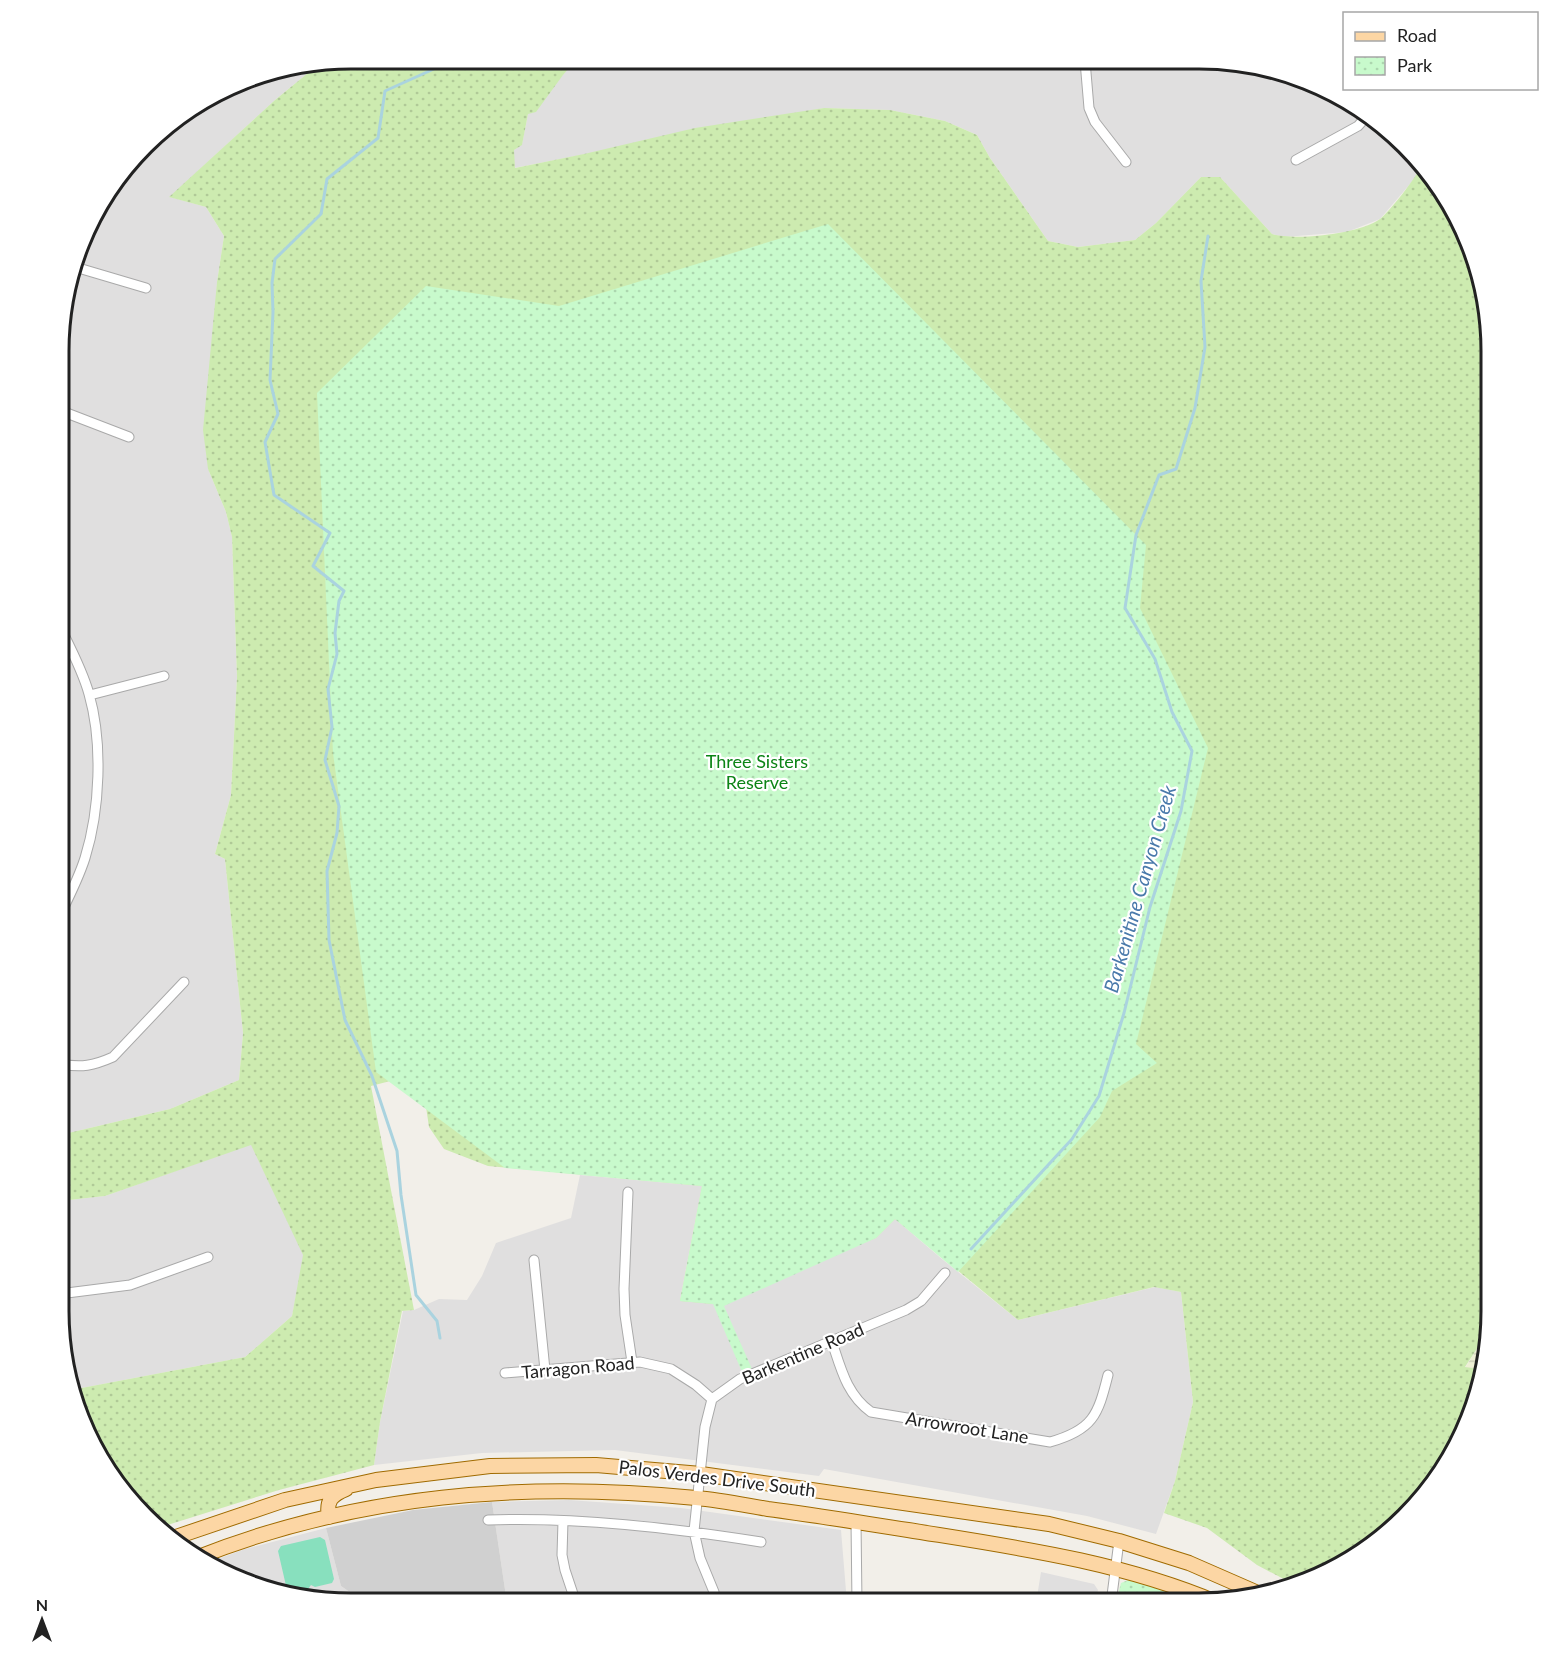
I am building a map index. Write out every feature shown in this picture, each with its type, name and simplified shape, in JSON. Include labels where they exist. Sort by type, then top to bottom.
[{"type":"main road","name":"Palos Verdes Drive South","points":[[180,1536],[285,1500],[333,1488],[389,1478],[490,1466],[596,1465],[701,1473],[1049,1524],[1119,1540],[1189,1563],[1248,1589]]},
{"type":"main road","points":[[329,1517],[327,1507],[333,1496],[343,1490],[389,1478]]},
{"type":"main road","name":"Palos Verdes Drive South","points":[[208,1554],[273,1530],[366,1508],[424,1499],[540,1491],[625,1492],[698,1498],[1041,1551],[1115,1567],[1194,1593]]},
{"type":"street","points":[[1086,69],[1089,108],[1095,122],[1126,162]]},
{"type":"street","points":[[1296,160],[1358,126],[1362,121]]},
{"type":"street","points":[[82,269],[146,288]]},
{"type":"street","points":[[69,414],[129,436]]},
{"type":"street","points":[[69,645],[90,695],[98,762],[93,818],[86,857],[69,895]]},
{"type":"street","points":[[90,695],[164,676]]},
{"type":"street","points":[[69,1065],[82,1067],[113,1057],[184,982]]},
{"type":"street","points":[[628,1192],[624,1288],[625,1315],[632,1362]]},
{"type":"street","points":[[69,1293],[130,1285],[208,1257]]},
{"type":"street","points":[[534,1260],[545,1370]]},
{"type":"street","name":"Barkentine Road","points":[[712,1399],[740,1379],[906,1310],[921,1301],[945,1273]]},
{"type":"street","name":"Arrowroot Lane","points":[[832,1342],[849,1389],[860,1405],[871,1412],[1050,1442],[1068,1437],[1088,1424],[1099,1409],[1108,1375]]},
{"type":"street","name":"Tarragon Road","points":[[505,1373],[640,1362],[671,1369],[696,1385],[712,1399]]},
{"type":"street","points":[[712,1399],[705,1427],[694,1531],[700,1558],[714,1593]]},
{"type":"street","points":[[488,1520],[563,1521],[694,1531],[761,1542]]},
{"type":"street","points":[[563,1521],[562,1555],[573,1593]]},
{"type":"street","points":[[856,1522],[857,1593]]},
{"type":"street","points":[[1112,1593],[1119,1540]]},
{"type":"shaded area","points":[[568,69],[1199,69],[1235,71],[1289,84],[1324,98],[1371,127],[1418,173],[1380,219],[1347,232],[1284,237],[1272,234],[1220,177],[1201,177],[1156,223],[1135,240],[1078,247],[1048,241],[990,158],[977,135],[945,121],[890,110],[824,108],[514,168],[514,150],[522,144],[528,114]]},
{"type":"shaded area","points":[[309,72],[275,100],[170,197],[206,207],[224,236],[217,282],[208,469],[226,512],[232,537],[237,677],[231,795],[215,854],[225,859],[243,1033],[239,1080],[170,1109],[69,1133],[69,351],[71,315],[74,296],[90,243],[107,210],[139,165],[179,127],[226,98],[261,84]]},
{"type":"shaded area","points":[[251,1144],[304,1255],[292,1316],[245,1357],[80,1388],[71,1347],[69,1200],[105,1196]]},
{"type":"shaded area","points":[[580,1175],[702,1186],[680,1300],[876,1238],[895,1219],[1018,1320],[1155,1287],[1181,1292],[1193,1402],[1175,1481],[1156,1534],[1087,1516],[824,1469],[819,1476],[615,1450],[482,1453],[374,1465],[380,1422],[403,1311],[414,1310],[439,1299],[467,1300],[482,1276],[496,1243],[571,1218]]},
{"type":"shaded area","points":[[569,1500],[681,1508],[841,1530],[846,1593],[506,1593],[492,1502]]},
{"type":"shaded area","points":[[492,1502],[506,1593],[351,1593],[341,1586],[326,1528],[413,1510]]},
{"type":"shaded area","points":[[326,1528],[341,1586],[351,1593],[296,1588],[243,1572],[217,1559],[245,1549]]},
{"type":"shaded area","points":[[1041,1572],[1094,1584],[1098,1590],[1097,1593],[1038,1593]]},
{"type":"green space","points":[[568,69],[536,112],[528,114],[522,145],[514,150],[515,168],[695,128],[824,108],[890,110],[945,121],[977,135],[990,158],[1048,241],[1078,247],[1135,240],[1156,223],[1201,177],[1220,177],[1272,234],[1296,237],[1328,235],[1370,224],[1380,219],[1390,209],[1417,172],[1423,179],[1460,243],[1476,296],[1481,351],[1481,1311],[1479,1345],[1465,1367],[1475,1369],[1460,1419],[1452,1436],[1423,1483],[1371,1535],[1324,1564],[1284,1579],[1257,1565],[1207,1528],[1164,1513],[1175,1481],[1193,1402],[1181,1292],[1154,1287],[1018,1320],[895,1219],[876,1238],[713,1304],[680,1301],[702,1186],[488,1166],[444,1149],[429,1127],[421,1073],[371,1086],[414,1310],[402,1311],[374,1465],[279,1490],[167,1525],[127,1483],[98,1436],[80,1388],[245,1357],[292,1316],[303,1255],[251,1145],[105,1196],[69,1200],[69,1133],[170,1109],[239,1080],[243,1033],[225,859],[215,854],[231,795],[237,677],[232,537],[226,512],[208,469],[203,430],[217,282],[224,236],[206,207],[169,197],[275,100],[309,72],[315,71]]},
{"type":"green space","name":"Three Sisters Reserve","points":[[828,224],[1146,545],[1140,608],[1208,748],[1136,1044],[1157,1063],[1112,1091],[1100,1117],[958,1272],[895,1219],[876,1238],[724,1306],[752,1369],[742,1372],[713,1304],[680,1301],[702,1186],[505,1168],[376,1072],[333,753],[317,393],[426,286],[559,306]]},
{"type":"green space","points":[[1479,1346],[1475,1369],[1465,1368]]},
{"type":"green space","points":[[320,1537],[325,1540],[334,1579],[332,1583],[315,1587],[311,1585],[305,1589],[286,1585],[278,1551],[281,1546]]},
{"type":"green space","points":[[1131,1579],[1170,1593],[1118,1593],[1121,1583]]},
{"type":"waterway","points":[[434,69],[385,91],[378,138],[327,179],[321,214],[275,259],[272,283],[270,380],[278,414],[265,442],[274,495],[330,533],[313,566],[344,591],[339,601],[335,633],[337,654],[328,689],[332,727],[325,760],[339,806],[337,833],[327,871],[329,940],[345,1020],[372,1076],[397,1151],[416,1295],[437,1321],[440,1338]]},
{"type":"waterway","name":"Barkenitine Canyon Creek","points":[[971,1249],[1072,1139],[1099,1096],[1124,1013],[1150,907],[1181,811],[1192,751],[1172,712],[1155,659],[1125,608],[1136,535],[1159,475],[1176,469],[1195,408],[1205,347],[1201,281],[1208,236]]}]
